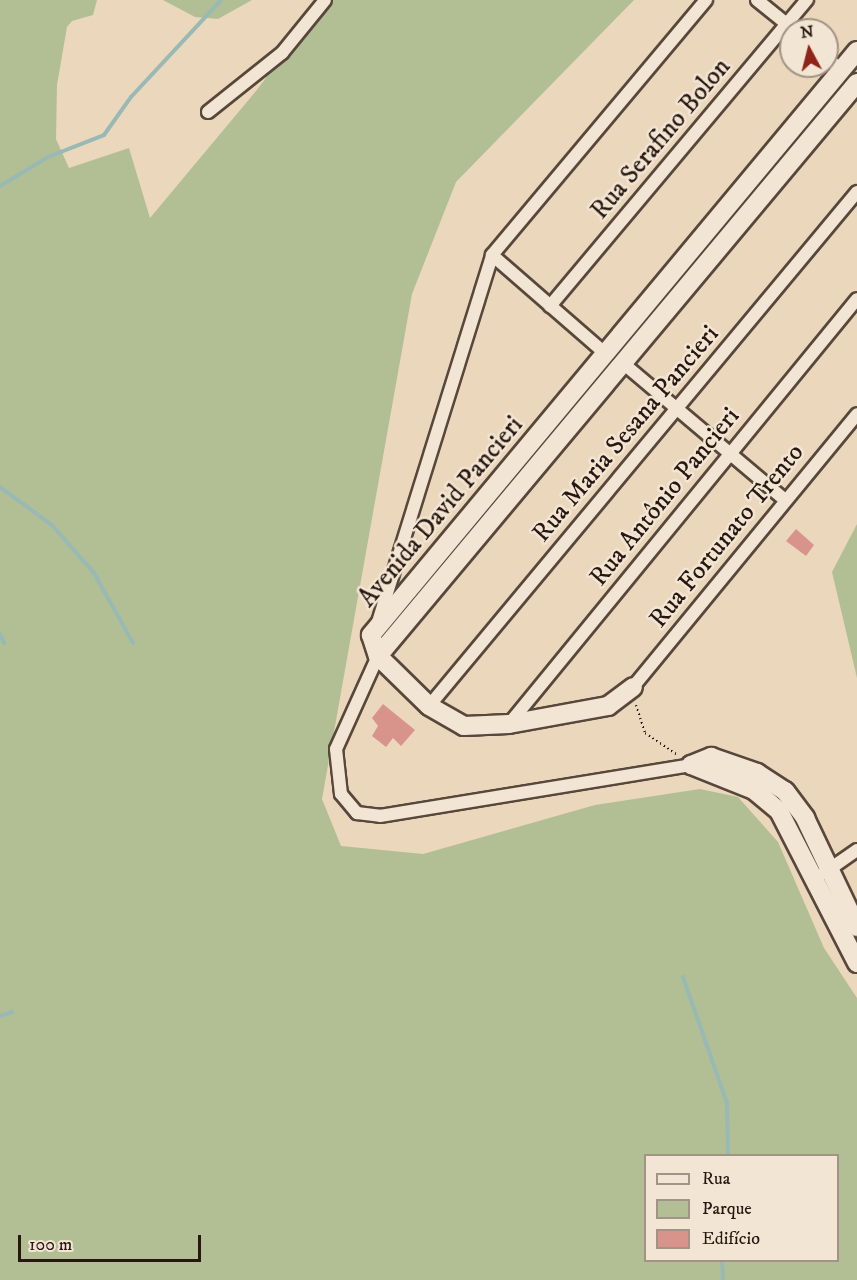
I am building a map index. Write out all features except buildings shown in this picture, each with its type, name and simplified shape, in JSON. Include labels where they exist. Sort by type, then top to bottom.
[{"type":"street","points":[[208,112],[282,53],[326,0]]},
{"type":"street","points":[[375,631],[492,255],[706,0]]},
{"type":"street","points":[[757,0],[779,18]]},
{"type":"street","name":"Rua Serafino Bolon","points":[[796,18],[807,0]]},
{"type":"street","name":"Rua Serafino Bolon","points":[[550,306],[779,40]]},
{"type":"street","name":"Avenida David Pancieri","points":[[839,61],[857,51]]},
{"type":"street","name":"Avenida David Pancieri","points":[[823,78],[606,354],[375,631],[370,644],[378,656],[857,83]]},
{"type":"street","name":"Rua Maria Sesana Pancieri","points":[[429,705],[857,192]]},
{"type":"street","points":[[492,255],[606,354]]},
{"type":"street","name":"Rua Antônio Pancieri","points":[[509,724],[857,299]]},
{"type":"street","points":[[624,364],[785,500]]},
{"type":"street","name":"Rua Fortunato Trento","points":[[633,687],[857,414]]},
{"type":"street","points":[[633,687],[608,706],[509,724],[464,726],[429,705],[378,656],[336,749],[341,794],[357,813],[380,816],[692,765],[711,757],[757,772],[786,791],[805,818],[857,927]]},
{"type":"street","points":[[692,765],[768,799],[790,829],[812,878],[857,963]]},
{"type":"street","points":[[812,878],[830,870],[857,850]]},
{"type":"path","points":[[633,687],[645,733],[692,765]]},
{"type":"green space","points":[[0,0],[97,0],[93,15],[72,21],[67,27],[57,85],[56,139],[69,168],[129,148],[150,218],[256,91],[325,0],[634,0],[456,182],[412,294],[322,799],[341,846],[423,854],[595,805],[700,789],[738,797],[778,842],[824,948],[857,998],[857,1280],[0,1280]]},
{"type":"green space","points":[[163,0],[252,0],[218,19],[195,17]]},
{"type":"green space","points":[[857,524],[857,678],[832,572]]},
{"type":"waterway","points":[[0,186],[48,157],[104,135],[131,97],[221,0]]},
{"type":"waterway","points":[[0,487],[52,525],[94,573],[133,643]]},
{"type":"waterway","points":[[0,634],[4,643]]},
{"type":"waterway","points":[[683,977],[727,1103],[728,1154]]},
{"type":"waterway","points":[[0,1016],[12,1012]]},
{"type":"waterway","points":[[722,1262],[723,1280]]}]
